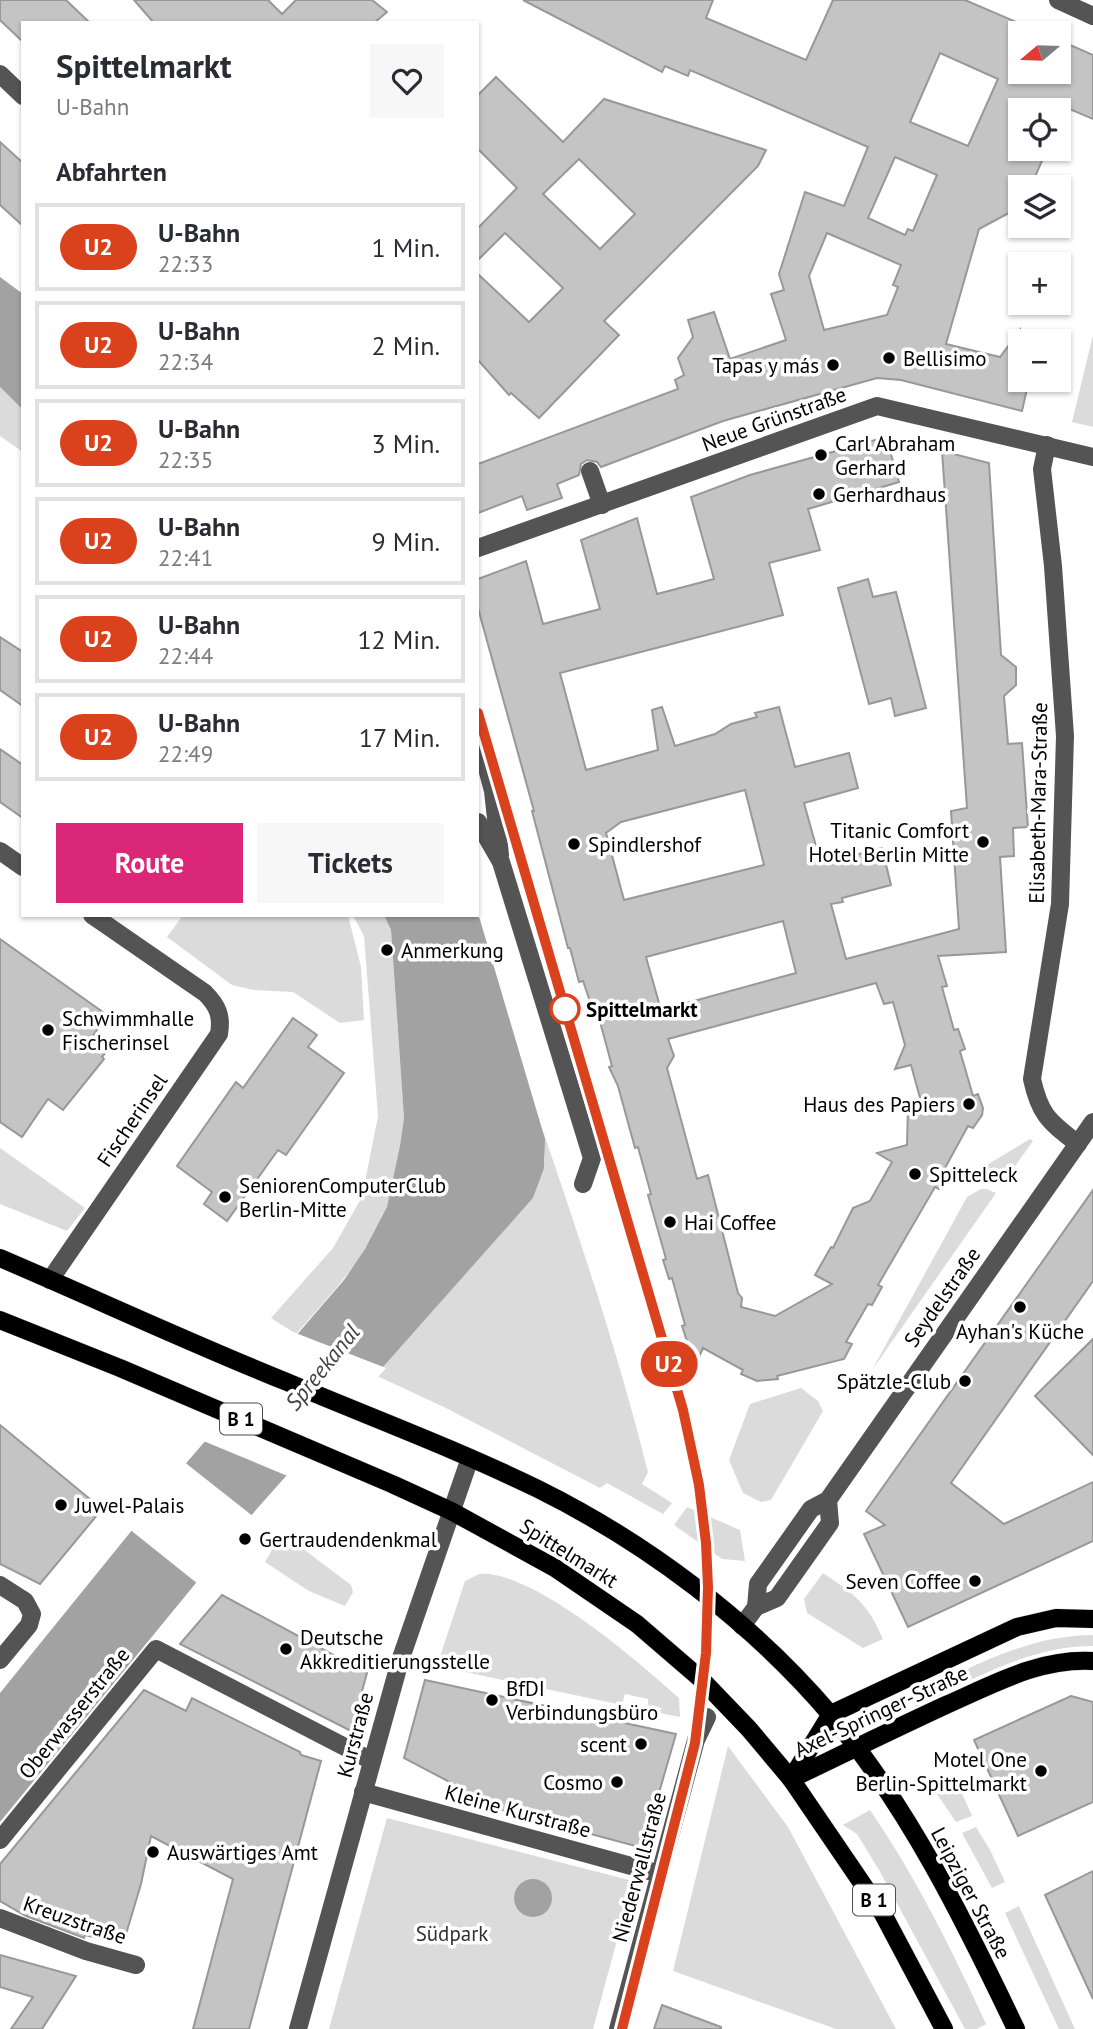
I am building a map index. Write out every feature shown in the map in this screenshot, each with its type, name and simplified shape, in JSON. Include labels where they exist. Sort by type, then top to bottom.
[{"type":"main road","name":"B 1","points":[[0,1258],[50,1280]]},
{"type":"main road","name":"Spittelmarkt","points":[[50,1280],[538,1489],[610,1530],[665,1566],[741,1626]]},
{"type":"main road","name":"Spittelmarkt","points":[[0,1320],[362,1471],[451,1511],[555,1568],[607,1602],[669,1650],[741,1720],[791,1779]]},
{"type":"main road","name":"Axel-Springer-Straße","points":[[791,1779],[831,1714],[1017,1627],[1056,1618],[1093,1619]]},
{"type":"main road","name":"Leipziger Straße","points":[[741,1626],[831,1714],[895,1803],[928,1859],[1016,2029]]},
{"type":"main road","name":"Axel-Springer-Straße","points":[[791,1779],[1030,1668],[1066,1661],[1093,1661]]},
{"type":"main road","name":"B 1","points":[[791,1779],[883,1914],[944,2029]]},
{"type":"street","points":[[1058,0],[1093,16]]},
{"type":"street","points":[[0,74],[21,94]]},
{"type":"street","name":"Neue Grünstraße","points":[[479,548],[877,406],[1093,457]]},
{"type":"street","name":"Elisabeth-Mara-Straße","points":[[1047,445],[1042,469],[1054,566],[1066,736],[1060,904],[1032,1079],[1040,1106],[1048,1120],[1077,1144]]},
{"type":"street","points":[[590,471],[602,505]]},
{"type":"street","points":[[479,740],[493,791],[501,862],[592,1158],[583,1184]]},
{"type":"street","points":[[479,824],[501,862]]},
{"type":"street","points":[[0,851],[21,866]]},
{"type":"street","name":"Fischerinsel","points":[[50,1280],[219,1034],[222,1019],[215,1004],[205,993],[95,917]]},
{"type":"street","name":"Seydelstraße","points":[[741,1626],[756,1607],[758,1584],[811,1509],[828,1500],[1093,1122]]},
{"type":"street","name":"Kurstraße","points":[[298,2029],[400,1661],[470,1458]]},
{"type":"street","points":[[0,1585],[25,1601],[32,1614],[29,1625],[0,1660]]},
{"type":"street","name":"Oberwasserstraße","points":[[0,1840],[156,1648],[372,1761]]},
{"type":"street","name":"Niederwallstraße","points":[[618,2029],[696,1740],[707,1717]]},
{"type":"street","name":"Kleine Kurstraße","points":[[363,1792],[660,1874]]},
{"type":"street","name":"Kreuzstraße","points":[[0,1918],[86,1951],[135,1965]]},
{"type":"green space","points":[[1093,335],[1093,427],[1072,422]]},
{"type":"green space","points":[[0,387],[21,408],[21,451],[0,436]]},
{"type":"green space","points":[[182,917],[348,917],[361,967],[364,1020],[340,1023],[293,992],[254,990],[232,985],[167,937]]},
{"type":"green space","points":[[354,917],[385,917],[391,930],[404,1118],[396,1175],[387,1208],[370,1242],[335,1290],[296,1334],[271,1318],[333,1248],[362,1197],[378,1116],[364,936]]},
{"type":"green space","points":[[542,1128],[625,1385],[648,1472],[642,1484],[672,1503],[663,1514],[607,1483],[600,1488],[446,1408],[375,1375],[533,1198],[545,1160]]},
{"type":"green space","points":[[1030,1139],[1033,1141],[1003,1183],[980,1169]]},
{"type":"green space","points":[[0,1148],[85,1208],[67,1231],[0,1204]]},
{"type":"green space","points":[[981,1189],[996,1193],[872,1370],[967,1197]]},
{"type":"green space","points":[[801,1388],[818,1401],[823,1411],[771,1500],[761,1502],[743,1493],[729,1460],[750,1404]]},
{"type":"green space","points":[[687,1507],[740,1530],[745,1561],[722,1559],[674,1525]]},
{"type":"green space","points":[[282,1533],[351,1585],[353,1592],[345,1606],[309,1591],[265,1562]]},
{"type":"green space","points":[[823,1573],[859,1600],[883,1639],[863,1648],[807,1613],[804,1599]]},
{"type":"green space","points":[[479,1574],[501,1576],[527,1586],[584,1621],[679,1698],[680,1717],[660,1713],[661,1708],[648,1705],[648,1699],[625,1694],[622,1705],[437,1666],[465,1581]]},
{"type":"green space","points":[[1093,1635],[1093,1646],[1023,1658],[916,1707],[908,1698],[975,1665],[1021,1647]]},
{"type":"green space","points":[[728,1746],[788,1827],[896,2029],[836,2029],[673,1971]]},
{"type":"green space","points":[[956,1780],[972,1816],[956,1822],[935,1791]]},
{"type":"green space","points":[[870,1810],[918,1888],[960,1969],[986,2024],[977,2029],[965,2029],[879,1870],[857,1834],[843,1825]]},
{"type":"green space","name":"Südpark","points":[[387,1818],[633,1881],[593,2029],[329,2029]]},
{"type":"green space","points":[[976,1827],[1005,1882],[992,1888],[962,1833]]},
{"type":"green space","points":[[1019,1906],[1075,2029],[1059,2029],[1005,1913]]},
{"type":"water","points":[[0,277],[21,293],[21,408],[0,387]]},
{"type":"water","name":"Spreekanal","points":[[479,916],[545,1139],[544,1168],[533,1198],[255,1511],[0,1822],[0,1693],[188,1461],[344,1280],[365,1249],[387,1207],[404,1118],[391,930],[385,917]]},
{"type":"water","points":[[533,1879],[546,1885],[552,1898],[546,1911],[533,1917],[520,1911],[514,1898],[520,1885]]},
{"type":"pier","points":[[293,1332],[386,1368],[290,1477],[201,1440]]},
{"type":"pier","points":[[183,1461],[254,1517],[198,1584],[128,1528]]},
{"type":"building","points":[[0,0],[66,0],[88,21],[21,21],[21,40],[0,20]]},
{"type":"building","points":[[134,0],[268,0],[282,14],[296,0],[372,0],[387,12],[376,21],[152,21]]},
{"type":"building","points":[[523,0],[713,0],[706,18],[806,60],[833,0],[965,0],[1014,21],[1008,21],[1008,84],[1071,84],[1071,45],[1093,55],[1093,119],[1071,110],[1071,98],[1008,98],[1008,161],[1042,161],[1036,175],[1008,175],[1008,213],[979,229],[946,344],[1000,357],[1008,346],[1008,392],[1026,392],[1022,411],[901,380],[877,378],[723,421],[601,467],[597,462],[587,460],[581,464],[579,475],[557,484],[562,498],[527,510],[522,496],[479,513],[479,464],[678,389],[675,380],[684,375],[678,358],[693,337],[688,320],[714,312],[730,359],[786,340],[771,294],[784,290],[779,274],[805,192],[844,206],[868,147],[690,70],[688,76],[665,66],[662,72]],"holes":[[[940,53],[998,79],[968,146],[910,122]],[[895,157],[937,175],[913,231],[908,229],[905,235],[868,218]],[[827,233],[901,265],[893,285],[898,287],[887,315],[824,330],[809,276]]]},
{"type":"building","points":[[496,77],[563,142],[604,99],[766,150],[758,166],[604,321],[619,335],[539,418],[511,393],[509,395],[479,361],[479,275],[529,322],[563,288],[505,233],[479,259],[479,227],[517,188],[479,150],[479,94]],"holes":[[[579,159],[635,214],[600,249],[543,194]]]},
{"type":"building","points":[[0,142],[21,161],[21,224],[0,205]]},
{"type":"building","points":[[886,437],[899,482],[808,509],[820,550],[769,563],[783,615],[560,673],[586,770],[658,750],[652,710],[662,707],[675,746],[757,717],[755,713],[779,707],[795,767],[849,753],[858,788],[804,803],[821,864],[882,848],[891,885],[842,898],[843,902],[831,904],[846,959],[959,929],[951,811],[967,808],[942,451],[989,463],[1001,655],[1016,667],[1016,685],[1004,696],[1008,744],[1022,743],[1028,827],[1013,828],[1014,856],[1000,857],[1006,952],[938,956],[947,986],[942,987],[954,1030],[958,1029],[965,1049],[960,1051],[973,1096],[978,1094],[983,1108],[982,1115],[973,1128],[968,1126],[945,1168],[949,1170],[939,1189],[935,1187],[878,1285],[882,1287],[872,1305],[868,1304],[846,1342],[852,1344],[844,1359],[777,1376],[778,1379],[757,1381],[741,1374],[743,1370],[703,1348],[695,1366],[682,1326],[685,1325],[672,1278],[669,1279],[663,1260],[666,1259],[638,1147],[635,1148],[618,1086],[609,1067],[612,1066],[599,1018],[596,1019],[583,981],[579,982],[568,948],[534,811],[479,612],[479,579],[526,561],[543,624],[600,609],[581,540],[637,518],[657,594],[714,579],[691,497],[750,475]],"holes":[[[745,790],[764,865],[624,900],[606,833],[621,822]],[[783,921],[796,973],[661,1010],[646,957]],[[876,983],[884,1004],[893,1002],[905,1045],[895,1069],[911,1065],[920,1098],[908,1107],[907,1145],[877,1153],[892,1162],[870,1201],[853,1208],[833,1248],[831,1247],[815,1275],[832,1284],[775,1316],[741,1307],[742,1298],[738,1293],[708,1175],[697,1179],[667,1068],[674,1056],[668,1039]]]},
{"type":"building","points":[[868,579],[873,597],[896,592],[926,708],[895,716],[891,698],[869,704],[838,588]]},
{"type":"building","points":[[0,637],[21,651],[21,705],[0,690]]},
{"type":"building","points":[[0,749],[21,764],[21,817],[0,802]]},
{"type":"building","name":"Schwimmhalle Fischerinsel","points":[[0,939],[107,1015],[91,1039],[107,1051],[102,1057],[104,1059],[63,1110],[48,1099],[22,1137],[0,1122]]},
{"type":"building","points":[[293,1018],[317,1035],[308,1047],[344,1073],[286,1155],[278,1150],[227,1221],[204,1204],[212,1192],[177,1166],[236,1082],[243,1088]]},
{"type":"building","points":[[1093,1190],[1093,1281],[951,1483],[1004,1524],[1093,1482],[1093,1541],[908,1627],[864,1534],[885,1525],[866,1511]]},
{"type":"building","points":[[1093,1339],[1093,1455],[1035,1396]]},
{"type":"building","name":"Juwel-Palais","points":[[0,1425],[96,1504],[98,1514],[40,1584],[0,1564]]},
{"type":"building","points":[[222,1595],[367,1673],[351,1731],[180,1644]]},
{"type":"building","points":[[425,1680],[676,1734],[643,1848],[457,1798],[461,1788],[404,1758]]},
{"type":"building","name":"Auswärtiges Amt","points":[[144,1690],[186,1711],[192,1698],[300,1752],[301,1755],[321,1761],[249,2029],[193,2029],[233,1879],[151,1836],[141,1884],[123,1944],[85,1935],[84,1938],[26,1916],[0,1901],[0,1864]]},
{"type":"building","name":"Motel One Berlin-Spittelmarkt","points":[[1071,1696],[1093,1702],[1093,1802],[1018,1836],[974,1740]]},
{"type":"building","points":[[1093,1871],[1093,1999],[1045,1895]]},
{"type":"building","points":[[0,1955],[76,1976],[42,2029],[11,2029],[33,1997],[0,1987]]},
{"type":"building","points":[[662,2005],[721,2027],[721,2029],[654,2029]]},
{"type":"metro line","name":"U2","points":[[479,716],[683,1410],[699,1485],[706,1543],[706,1653],[695,1743],[622,2029]]},
{"type":"place","name":"Bellisimo","points":[[889,358]]},
{"type":"place","name":"Tapas y más","points":[[833,365]]},
{"type":"place","name":"Carl Abraham Gerhard","points":[[821,455]]},
{"type":"place","name":"Gerhardhaus","points":[[819,494]]},
{"type":"place","name":"Titanic Comfort Hotel Berlin Mitte","points":[[983,842]]},
{"type":"place","name":"Spindlershof","points":[[574,844]]},
{"type":"place","name":"Anmerkung","points":[[387,950]]},
{"type":"place","name":"Spittelmarkt","points":[[565,1009]]},
{"type":"place","name":"Schwimmhalle Fischerinsel","points":[[48,1030]]},
{"type":"place","name":"Haus des Papiers","points":[[969,1104]]},
{"type":"place","name":"Spitteleck","points":[[915,1174]]},
{"type":"place","name":"SeniorenComputerClub Berlin-Mitte","points":[[225,1197]]},
{"type":"place","name":"Hai Coffee","points":[[670,1222]]},
{"type":"place","name":"Ayhan's Küche","points":[[1020,1307]]},
{"type":"place","name":"Spätzle-Club","points":[[965,1381]]},
{"type":"place","name":"Juwel-Palais","points":[[61,1505]]},
{"type":"place","name":"Gertraudendenkmal","points":[[245,1539]]},
{"type":"place","name":"Seven Coffee","points":[[975,1581]]},
{"type":"place","name":"Deutsche Akkreditierungsstelle","points":[[286,1649]]},
{"type":"place","name":"BfDI Verbindungsbüro","points":[[492,1700]]},
{"type":"place","name":"scent","points":[[641,1744]]},
{"type":"place","name":"Motel One Berlin-Spittelmarkt","points":[[1041,1771]]},
{"type":"place","name":"Cosmo","points":[[617,1782]]},
{"type":"place","name":"Auswärtiges Amt","points":[[153,1852]]}]
